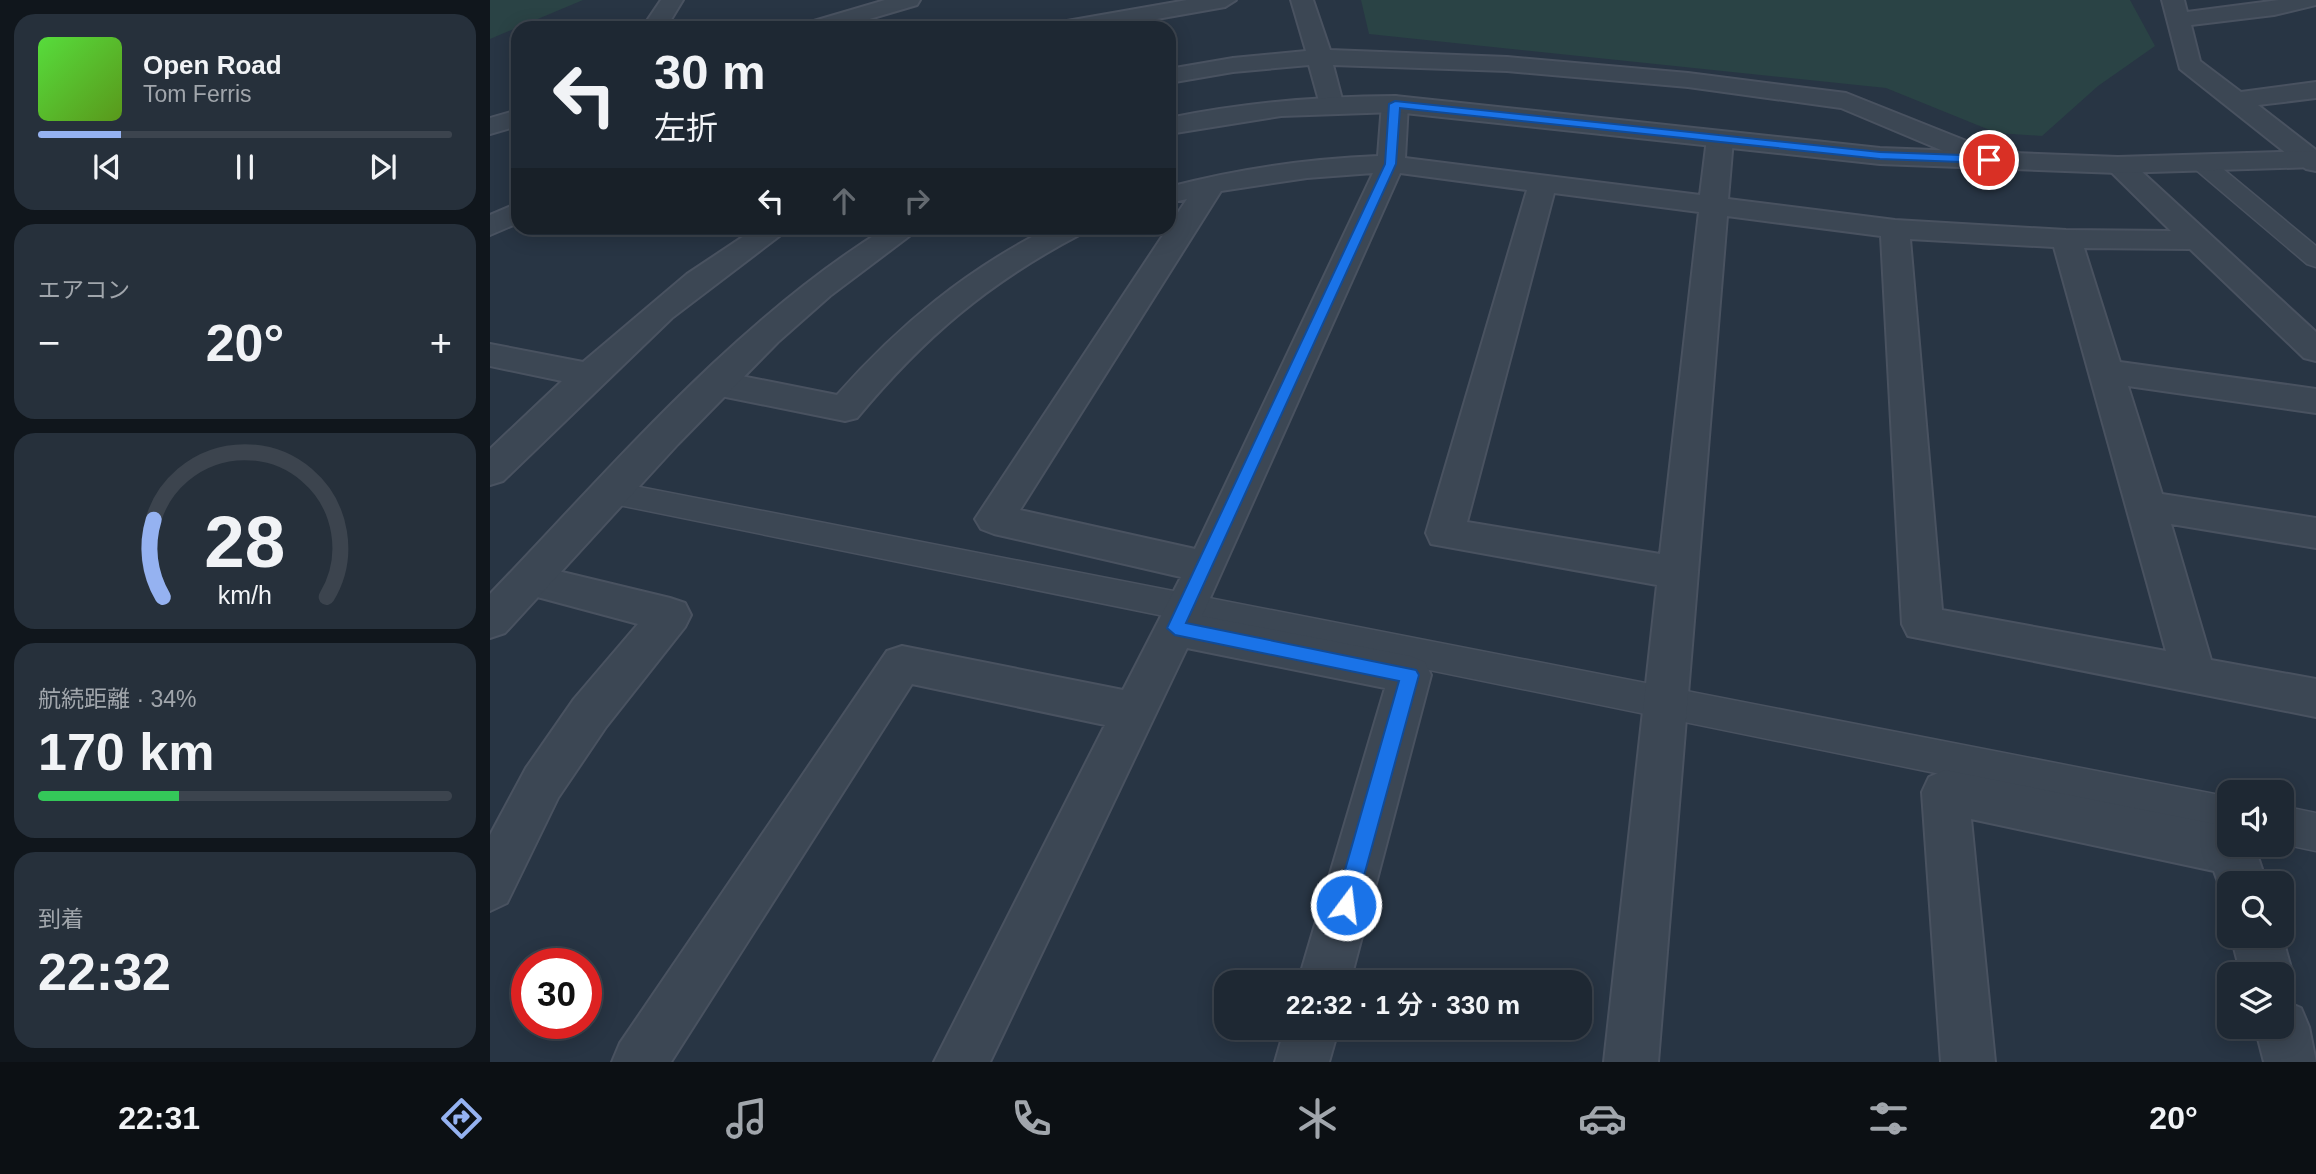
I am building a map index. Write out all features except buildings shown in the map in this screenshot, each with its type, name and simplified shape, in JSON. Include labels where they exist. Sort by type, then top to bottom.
[{"type":"street","points":[[658,21],[672,0]]},
{"type":"street","points":[[838,21],[909,0]]},
{"type":"street","points":[[1100,21],[1186,3],[1225,0]]},
{"type":"street","points":[[1302,0],[1321,57],[1329,103]]},
{"type":"street","points":[[2309,0],[2274,8],[2176,10],[2189,64],[2314,161]]},
{"type":"street","points":[[1176,75],[1233,65],[1321,57],[1507,64],[1688,80],[1846,101],[1989,160]]},
{"type":"street","points":[[2237,100],[2316,90]]},
{"type":"street","points":[[1176,125],[1228,114],[1329,103],[1395,104],[1880,156],[2118,165],[2314,161]]},
{"type":"street","points":[[961,1062],[1206,567],[1391,164],[1395,104]]},
{"type":"street","points":[[490,126],[511,120]]},
{"type":"street","points":[[1630,1062],[1668,700],[1720,139]]},
{"type":"street","points":[[1176,193],[1212,183],[1329,166],[1391,164],[1895,229],[2066,239],[2196,240]]},
{"type":"street","points":[[2203,164],[2316,259]]},
{"type":"street","points":[[2118,165],[2316,350]]},
{"type":"street","points":[[1543,182],[1445,533],[1678,573]]},
{"type":"street","points":[[1206,567],[994,519],[1212,183]]},
{"type":"street","points":[[490,226],[511,216]]},
{"type":"street","points":[[1895,229],[1923,624],[2316,698]]},
{"type":"street","points":[[490,471],[590,374],[703,276],[764,235]]},
{"type":"street","points":[[490,621],[610,492],[785,316],[852,262],[892,235]]},
{"type":"street","points":[[716,383],[845,409],[885,360],[940,308],[985,274],[1058,235]]},
{"type":"street","points":[[2066,239],[2147,506],[2194,675]]},
{"type":"street","points":[[490,355],[590,374]]},
{"type":"street","points":[[2107,372],[2316,401]]},
{"type":"street","points":[[610,492],[1181,617],[1410,675],[1327,970]]},
{"type":"street","points":[[2147,506],[2316,533]]},
{"type":"street","points":[[490,886],[541,783],[590,713],[670,615],[529,580]]},
{"type":"street","points":[[1181,617],[1668,700],[2217,812]]},
{"type":"street","points":[[639,1062],[902,664],[1133,711]]},
{"type":"street","points":[[1968,1062],[1945,792],[2232,851],[2238,871]]},
{"type":"street","points":[[2294,827],[2316,832]]},
{"type":"street","points":[[2285,1039],[2291,1062]]},
{"type":"street","points":[[1302,1062],[1308,1040]]},
{"type":"green space","points":[[490,0],[583,0],[533,21],[511,21],[511,30],[490,39]]},
{"type":"green space","points":[[1361,0],[2130,0],[2155,46],[2098,86],[2042,136],[1997,133],[1886,88],[1369,34]]},
{"type":"route","points":[[1346,905],[1410,675],[1175,628],[1206,567],[1391,164],[1395,104],[1880,156],[1989,160]]}]
